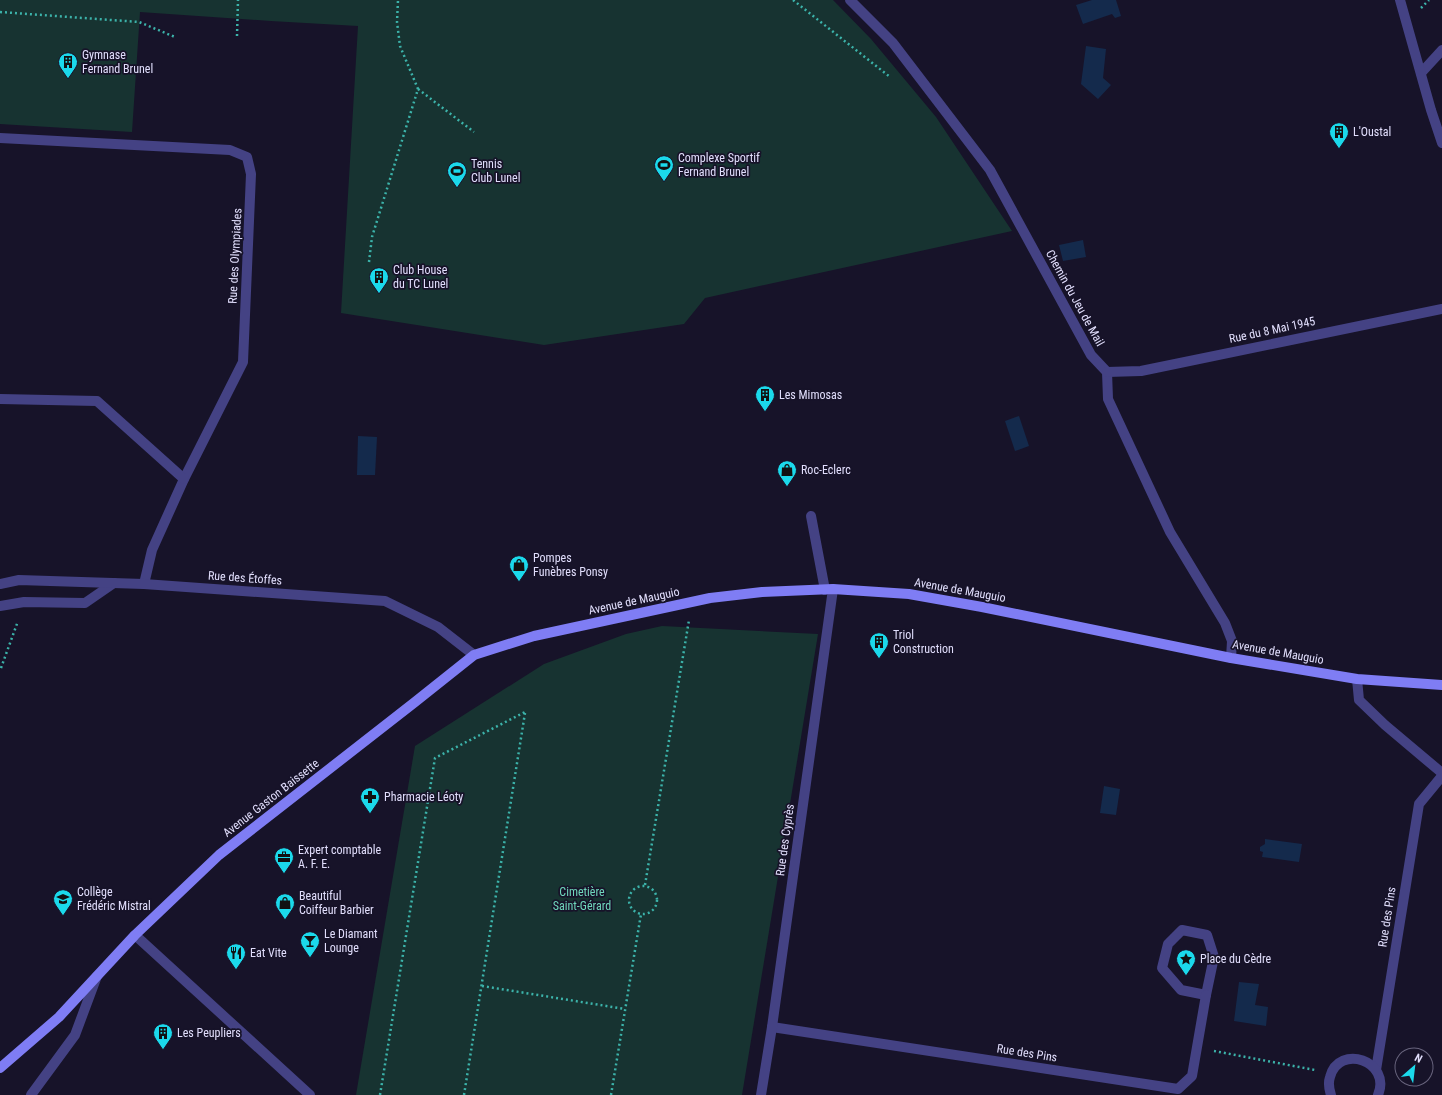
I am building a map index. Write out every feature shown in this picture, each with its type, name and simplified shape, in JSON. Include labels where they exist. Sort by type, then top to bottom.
[{"type":"main road","name":"Avenue de Mauguio","points":[[474,655],[534,636],[690,602],[762,592],[829,589],[909,594],[982,606],[1231,658],[1357,679],[1442,685]]},
{"type":"main road","name":"Avenue Gaston Baissette","points":[[0,1068],[59,1017],[135,935],[219,855],[474,655]]},
{"type":"street","name":"Chemin du Jeu de Mail","points":[[850,0],[894,43],[990,170],[1091,355],[1107,372]]},
{"type":"street","points":[[1400,0],[1431,110],[1442,143]]},
{"type":"street","points":[[1421,73],[1442,50]]},
{"type":"street","name":"Rue des Olympiades","points":[[0,138],[230,150],[247,157],[252,174],[243,362],[184,479],[152,550],[144,584]]},
{"type":"street","name":"Rue du 8 Mai 1945","points":[[1107,372],[1140,371],[1442,308]]},
{"type":"street","points":[[1107,372],[1108,399],[1170,532],[1225,623],[1232,641],[1231,658]]},
{"type":"street","points":[[0,399],[97,401],[184,479]]},
{"type":"street","name":"Rue des Cyprès","points":[[761,1095],[786,923],[829,589],[811,516]]},
{"type":"street","name":"Rue des Étoffes","points":[[0,584],[19,580],[144,584],[385,602],[438,627],[474,655]]},
{"type":"street","points":[[0,606],[24,602],[85,603],[114,583]]},
{"type":"street","points":[[1357,679],[1359,700],[1385,725],[1442,774]]},
{"type":"street","name":"Rue des Pins","points":[[1378,1095],[1380,1083],[1376,1070],[1419,804],[1442,774]]},
{"type":"street","points":[[1182,930],[1208,935],[1214,957],[1206,995],[1181,990],[1162,968],[1168,944],[1182,930]]},
{"type":"street","points":[[135,935],[310,1095]]},
{"type":"street","name":"Avenue Gaston Baissette","points":[[31,1095],[75,1035],[97,976]]},
{"type":"street","name":"Rue des Pins","points":[[772,1027],[1178,1089],[1192,1076],[1206,995]]},
{"type":"street","points":[[1332,1095],[1329,1091],[1331,1073],[1341,1062],[1356,1058],[1364,1060],[1376,1070]]},
{"type":"path","points":[[237,36],[238,0]]},
{"type":"path","points":[[398,0],[397,22],[400,46],[418,89],[474,132]]},
{"type":"path","points":[[794,0],[890,77]]},
{"type":"path","points":[[0,12],[139,22],[175,37]]},
{"type":"path","points":[[369,262],[372,237],[418,89]]},
{"type":"path","points":[[1,668],[24,602]]},
{"type":"path","points":[[645,885],[688,628]]},
{"type":"path","points":[[380,1095],[435,758],[525,712],[464,1095]]},
{"type":"path","points":[[645,885],[654,890],[657,900],[654,909],[650,912],[640,914],[632,910],[628,897],[630,892],[636,886],[645,885]]},
{"type":"path","points":[[610,1095],[640,914]]},
{"type":"path","points":[[482,986],[625,1009]]},
{"type":"path","points":[[1196,1047],[1331,1073]]},
{"type":"green space","name":"Complexe Sportif Fernand Brunel","points":[[0,0],[833,0],[871,39],[936,117],[1012,231],[705,298],[684,324],[544,345],[341,313],[358,26],[140,12],[132,132],[0,124]]},
{"type":"green space","name":"Cimetière Saint-Gérard","points":[[662,626],[818,634],[742,1095],[356,1095],[415,746],[544,664],[626,634]]},
{"type":"water","points":[[1092,0],[1116,0],[1121,16],[1115,18],[1112,14],[1083,24],[1076,5]]},
{"type":"water","points":[[1086,46],[1106,49],[1103,78],[1111,85],[1098,99],[1081,84]]},
{"type":"water","points":[[1083,240],[1086,257],[1063,261],[1059,245]]},
{"type":"water","points":[[1019,416],[1029,446],[1015,451],[1005,421]]},
{"type":"water","points":[[358,436],[377,437],[375,475],[357,475]]},
{"type":"water","points":[[1104,786],[1120,789],[1116,815],[1100,813]]},
{"type":"water","points":[[1265,839],[1302,844],[1299,862],[1262,857],[1263,852],[1260,851],[1260,847],[1265,844]]},
{"type":"water","points":[[1239,982],[1259,984],[1255,1005],[1268,1007],[1266,1026],[1234,1021]]},
{"type":"place","name":"Gymnase Fernand Brunel","points":[[68,79]]},
{"type":"place","name":"L'Oustal","points":[[1339,149]]},
{"type":"place","name":"Complexe Sportif Fernand Brunel","points":[[664,182]]},
{"type":"place","name":"Tennis Club Lunel","points":[[457,188]]},
{"type":"place","name":"Club House du TC Lunel","points":[[379,294]]},
{"type":"place","name":"Les Mimosas","points":[[765,412]]},
{"type":"place","name":"Roc-Eclerc","points":[[787,487]]},
{"type":"place","name":"Pompes Funèbres Ponsy","points":[[519,582]]},
{"type":"place","name":"Triol Construction","points":[[879,659]]},
{"type":"place","name":"Pharmacie Léoty","points":[[370,814]]},
{"type":"place","name":"Expert comptable A. F. E.","points":[[284,874]]},
{"type":"place","name":"Collège Frédéric Mistral","points":[[63,916]]},
{"type":"place","name":"Beautiful Coiffeur Barbier","points":[[285,920]]},
{"type":"place","name":"Le Diamant Lounge","points":[[310,958]]},
{"type":"place","name":"Eat Vite","points":[[236,970]]},
{"type":"place","name":"Place du Cèdre","points":[[1186,976]]},
{"type":"place","name":"Les Peupliers","points":[[163,1050]]}]
